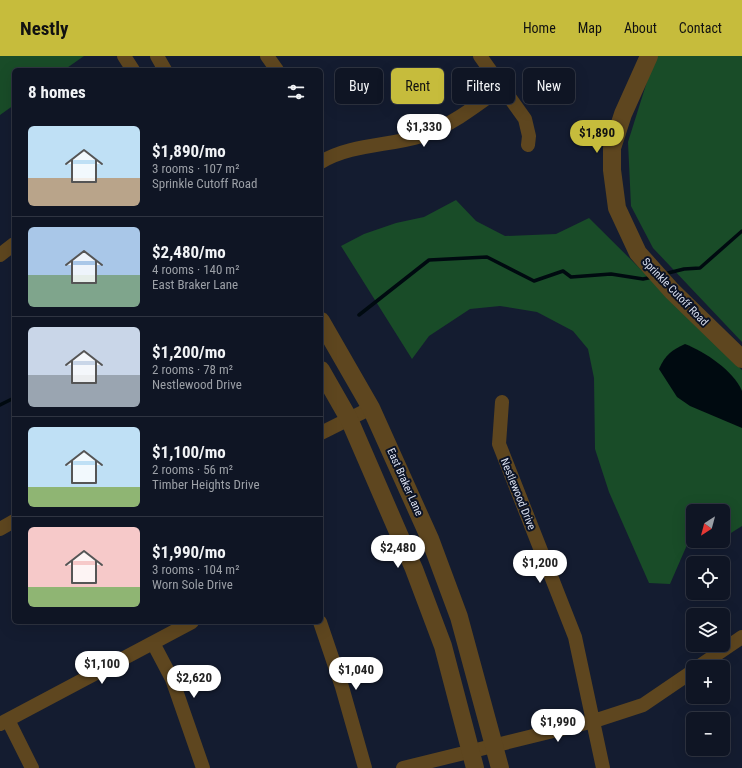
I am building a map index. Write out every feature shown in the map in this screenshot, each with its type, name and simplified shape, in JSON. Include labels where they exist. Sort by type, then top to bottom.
[{"type":"street","points":[[124,56],[132,68]]},
{"type":"street","points":[[157,56],[165,68]]},
{"type":"street","points":[[267,56],[276,68]]},
{"type":"street","points":[[480,56],[489,68]]},
{"type":"street","name":"Sprinkle Cutoff Road","points":[[649,56],[623,114],[612,148],[612,170],[617,208],[638,253],[672,291],[742,359]]},
{"type":"street","points":[[323,157],[420,136],[441,129],[459,119],[479,104]]},
{"type":"street","points":[[514,104],[525,119],[529,136],[528,145]]},
{"type":"street","points":[[0,255],[12,246]]},
{"type":"street","name":"East Braker Lane","points":[[323,324],[371,408],[430,539],[459,617],[495,745],[500,768]]},
{"type":"street","points":[[323,374],[349,419],[414,569],[443,646],[473,760]]},
{"type":"street","name":"Nestlewood Drive","points":[[502,402],[499,444],[575,637],[603,768]]},
{"type":"street","points":[[323,432],[371,408]]},
{"type":"street","points":[[0,529],[12,522]]},
{"type":"street","points":[[32,768],[4,722],[188,624]]},
{"type":"street","points":[[321,624],[342,686],[365,768]]},
{"type":"street","points":[[708,660],[742,637]]},
{"type":"street","points":[[153,643],[172,679],[203,768]]},
{"type":"street","points":[[403,768],[473,760],[495,745],[594,721],[643,705],[686,675]]},
{"type":"green space","points":[[0,56],[84,56],[67,68],[12,68],[12,106],[0,115]]},
{"type":"green space","points":[[655,56],[742,56],[742,342],[653,248],[631,206],[628,142]]},
{"type":"green space","points":[[456,200],[476,221],[505,236],[556,234],[589,218],[742,370],[742,526],[730,534],[730,504],[686,504],[686,547],[670,584],[649,583],[609,492],[595,449],[594,378],[588,349],[573,331],[537,312],[500,306],[470,309],[429,336],[412,359],[341,246],[364,234],[396,223],[424,217]]},
{"type":"shaded area","points":[[685,344],[718,363],[738,383],[742,391],[742,428],[690,406],[677,397],[659,369],[669,354],[676,348]]},
{"type":"waterway","points":[[664,274],[684,269],[700,268],[742,231]]},
{"type":"waterway","points":[[359,315],[429,260],[487,257],[534,281],[563,271],[571,277],[611,274],[643,279],[653,277]]},
{"type":"waterway","points":[[0,405],[12,399]]}]
